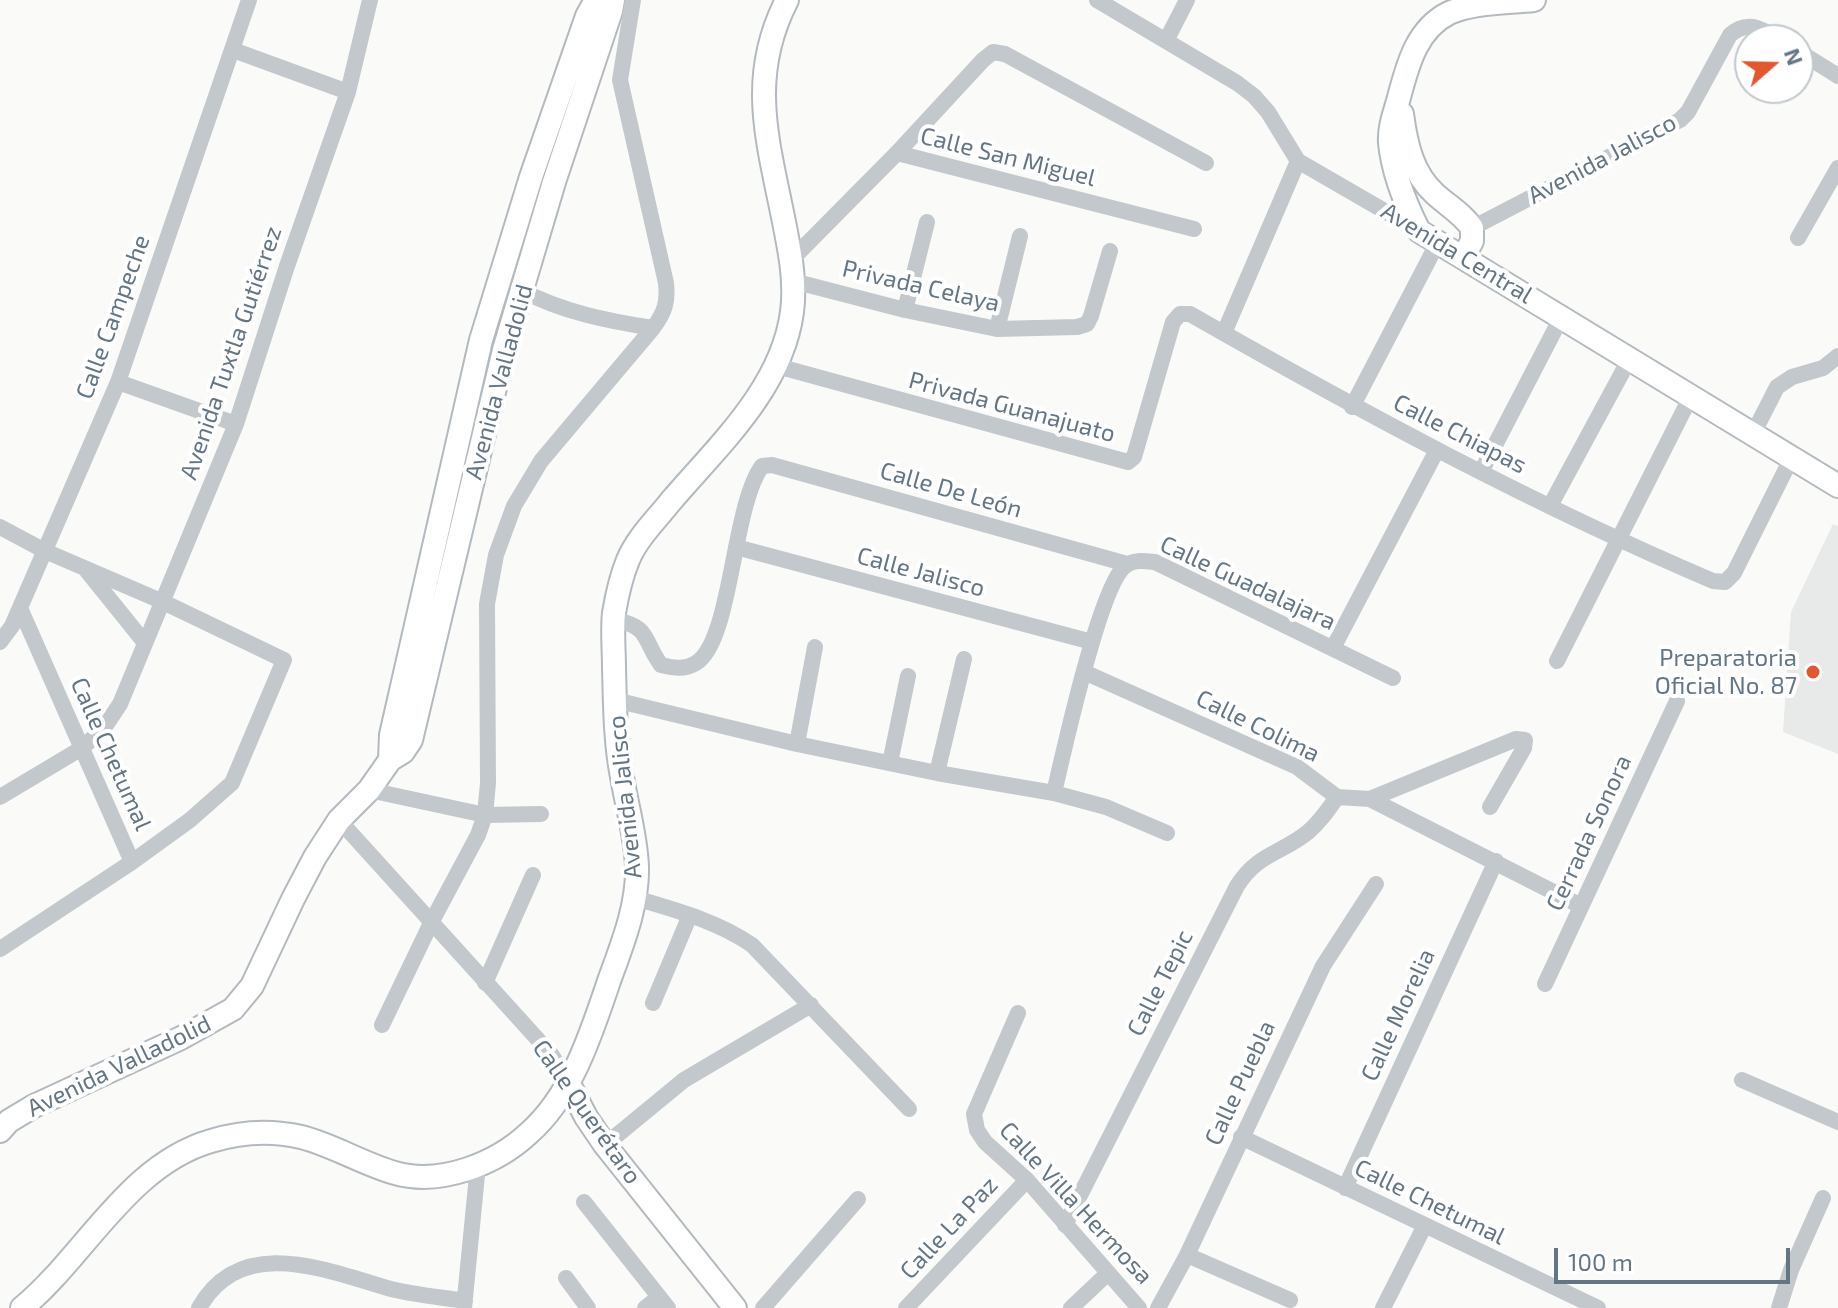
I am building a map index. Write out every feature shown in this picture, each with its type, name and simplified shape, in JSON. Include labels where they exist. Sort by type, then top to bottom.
[{"type":"main road","name":"Avenida Jalisco","points":[[22,1308],[44,1289],[153,1171],[208,1141],[274,1132],[304,1138],[397,1174],[440,1176],[478,1165],[506,1152],[532,1132],[549,1113],[568,1082],[589,1040],[627,931],[635,898],[637,870],[634,838],[618,755],[615,700],[613,619],[621,580],[629,556],[645,532],[748,411],[777,366],[793,309],[792,270],[762,102],[772,29],[787,0]]},
{"type":"main road","points":[[1428,236],[1402,191],[1392,152],[1390,131],[1403,77],[1422,36],[1447,14],[1464,8],[1534,0]]},
{"type":"main road","name":"Avenida Valladolid","points":[[0,1131],[9,1121],[34,1106],[181,1038],[233,1009],[252,986],[300,885],[339,820],[411,740],[504,350],[554,182],[611,11],[599,2],[531,177],[481,340],[391,735],[390,760]]},
{"type":"main road","points":[[1397,102],[1404,138],[1419,174],[1433,192],[1472,228],[1472,241],[1464,256]]},
{"type":"main road","name":"Avenida Central","points":[[1428,236],[1838,486]]},
{"type":"main road","name":"Calle Querétaro","points":[[568,1082],[605,1145],[735,1308]]},
{"type":"street","name":"Avenida Tuxtla Gutiérrez","points":[[0,797],[82,748],[104,728],[120,704],[236,424],[348,92],[370,0]]},
{"type":"street","points":[[382,1025],[478,835],[485,815],[488,783],[487,604],[496,555],[514,506],[541,461],[653,328],[668,300],[620,80],[633,0]]},
{"type":"street","name":"Avenida Central","points":[[1097,0],[1254,96],[1268,112],[1298,161],[1428,236]]},
{"type":"street","points":[[1166,41],[1187,0]]},
{"type":"street","name":"Calle Campeche","points":[[1,639],[20,608],[118,382],[233,50],[245,4]]},
{"type":"street","name":"Avenida Jalisco","points":[[1472,228],[1680,120],[1688,112],[1734,31]]},
{"type":"street","points":[[233,50],[348,92]]},
{"type":"street","points":[[897,153],[993,52],[1005,54],[1206,163]]},
{"type":"street","points":[[1814,61],[1838,76]]},
{"type":"street","name":"Calle San Miguel","points":[[792,270],[897,153],[1194,229]]},
{"type":"street","points":[[1224,333],[1298,161]]},
{"type":"street","points":[[1798,238],[1838,168]]},
{"type":"street","points":[[905,310],[927,222]]},
{"type":"street","points":[[997,329],[1020,236]]},
{"type":"street","points":[[1352,407],[1428,236]]},
{"type":"street","name":"Privada Celaya","points":[[792,270],[905,310],[997,329],[1077,327],[1087,324],[1110,251]]},
{"type":"street","points":[[521,290],[555,306],[614,322],[653,328]]},
{"type":"street","name":"Calle Chiapas","points":[[1180,314],[1190,314],[1352,407],[1437,450],[1619,541],[1713,581],[1725,582],[1734,573],[1792,457]]},
{"type":"street","name":"Privada Guanajuato","points":[[777,366],[1128,462],[1134,457],[1173,322],[1180,314]]},
{"type":"street","points":[[1481,472],[1562,316]]},
{"type":"street","points":[[1753,434],[1777,387],[1792,377],[1823,368],[1838,356]]},
{"type":"street","points":[[1550,506],[1630,358]]},
{"type":"street","points":[[118,382],[236,424]]},
{"type":"street","points":[[1557,661],[1691,396]]},
{"type":"street","points":[[1333,648],[1437,450]]},
{"type":"street","name":"Calle De León","points":[[736,547],[755,475],[762,466],[772,465],[1127,564]]},
{"type":"street","points":[[0,527],[45,551],[161,601],[284,660],[232,783],[190,820],[132,862]]},
{"type":"street","points":[[613,619],[634,624],[645,634],[650,651],[661,665],[678,669],[697,663],[710,647],[718,628],[736,547]]},
{"type":"street","name":"Calle Jalisco","points":[[736,547],[1092,642]]},
{"type":"street","name":"Calle Guadalajara","points":[[1054,793],[1092,642],[1117,575],[1127,564],[1142,560],[1155,562],[1393,678]]},
{"type":"street","points":[[86,569],[145,643]]},
{"type":"street","name":"Calle Chetumal","points":[[0,949],[132,862],[20,608]]},
{"type":"street","points":[[797,744],[815,647]]},
{"type":"street","points":[[937,773],[964,659]]},
{"type":"street","name":"Calle Colima","points":[[1084,672],[1297,767],[1337,797]]},
{"type":"street","points":[[890,763],[908,676]]},
{"type":"street","points":[[615,700],[797,744],[1054,793],[1106,807],[1167,833]]},
{"type":"street","name":"Cerrada Sonora","points":[[1545,984],[1677,701]]},
{"type":"street","points":[[1370,799],[1516,739],[1525,740],[1524,748],[1490,807]]},
{"type":"street","points":[[369,790],[485,815],[541,814]]},
{"type":"street","points":[[1337,797],[1370,799],[1581,906]]},
{"type":"street","name":"Calle Tepic","points":[[1065,1225],[1242,878],[1264,857],[1306,834],[1321,820],[1337,797]]},
{"type":"street","name":"Calle Querétaro","points":[[339,820],[551,1054],[568,1082]]},
{"type":"street","name":"Calle Morelia","points":[[1345,1188],[1496,861]]},
{"type":"street","points":[[485,983],[533,875]]},
{"type":"street","name":"Calle Puebla","points":[[1158,1308],[1187,1255],[1323,966],[1376,884]]},
{"type":"street","points":[[635,898],[734,932],[752,945],[909,1109]]},
{"type":"street","points":[[653,1003],[690,915]]},
{"type":"street","points":[[605,1145],[684,1080],[811,1005]]},
{"type":"street","name":"Calle Villa Hermosa","points":[[1018,1013],[974,1114],[977,1130],[985,1142],[1027,1180],[1139,1308]]},
{"type":"street","points":[[1742,1080],[1838,1122]]},
{"type":"street","name":"Calle Chetumal","points":[[1241,1137],[1598,1308]]},
{"type":"street","points":[[199,1308],[224,1280],[249,1265],[280,1263],[309,1266],[395,1290],[465,1304],[478,1165]]},
{"type":"street","name":"Calle La Paz","points":[[906,1308],[1027,1180]]},
{"type":"street","points":[[1779,1308],[1791,1270],[1823,1198]]},
{"type":"street","points":[[763,1308],[858,1199]]},
{"type":"street","points":[[584,1202],[663,1302],[645,1308]]},
{"type":"street","points":[[1383,1308],[1424,1227]]},
{"type":"street","points":[[1187,1255],[1290,1300]]},
{"type":"street","points":[[1071,1308],[1107,1274]]},
{"type":"street","points":[[566,1278],[588,1308]]},
{"type":"shaded area","name":"Preparatoria Oficial No. 87","points":[[1833,524],[1838,526],[1838,754],[1783,732],[1791,612]]},
{"type":"place","name":"Preparatoria Oficial No. 87","points":[[1813,672]]}]
